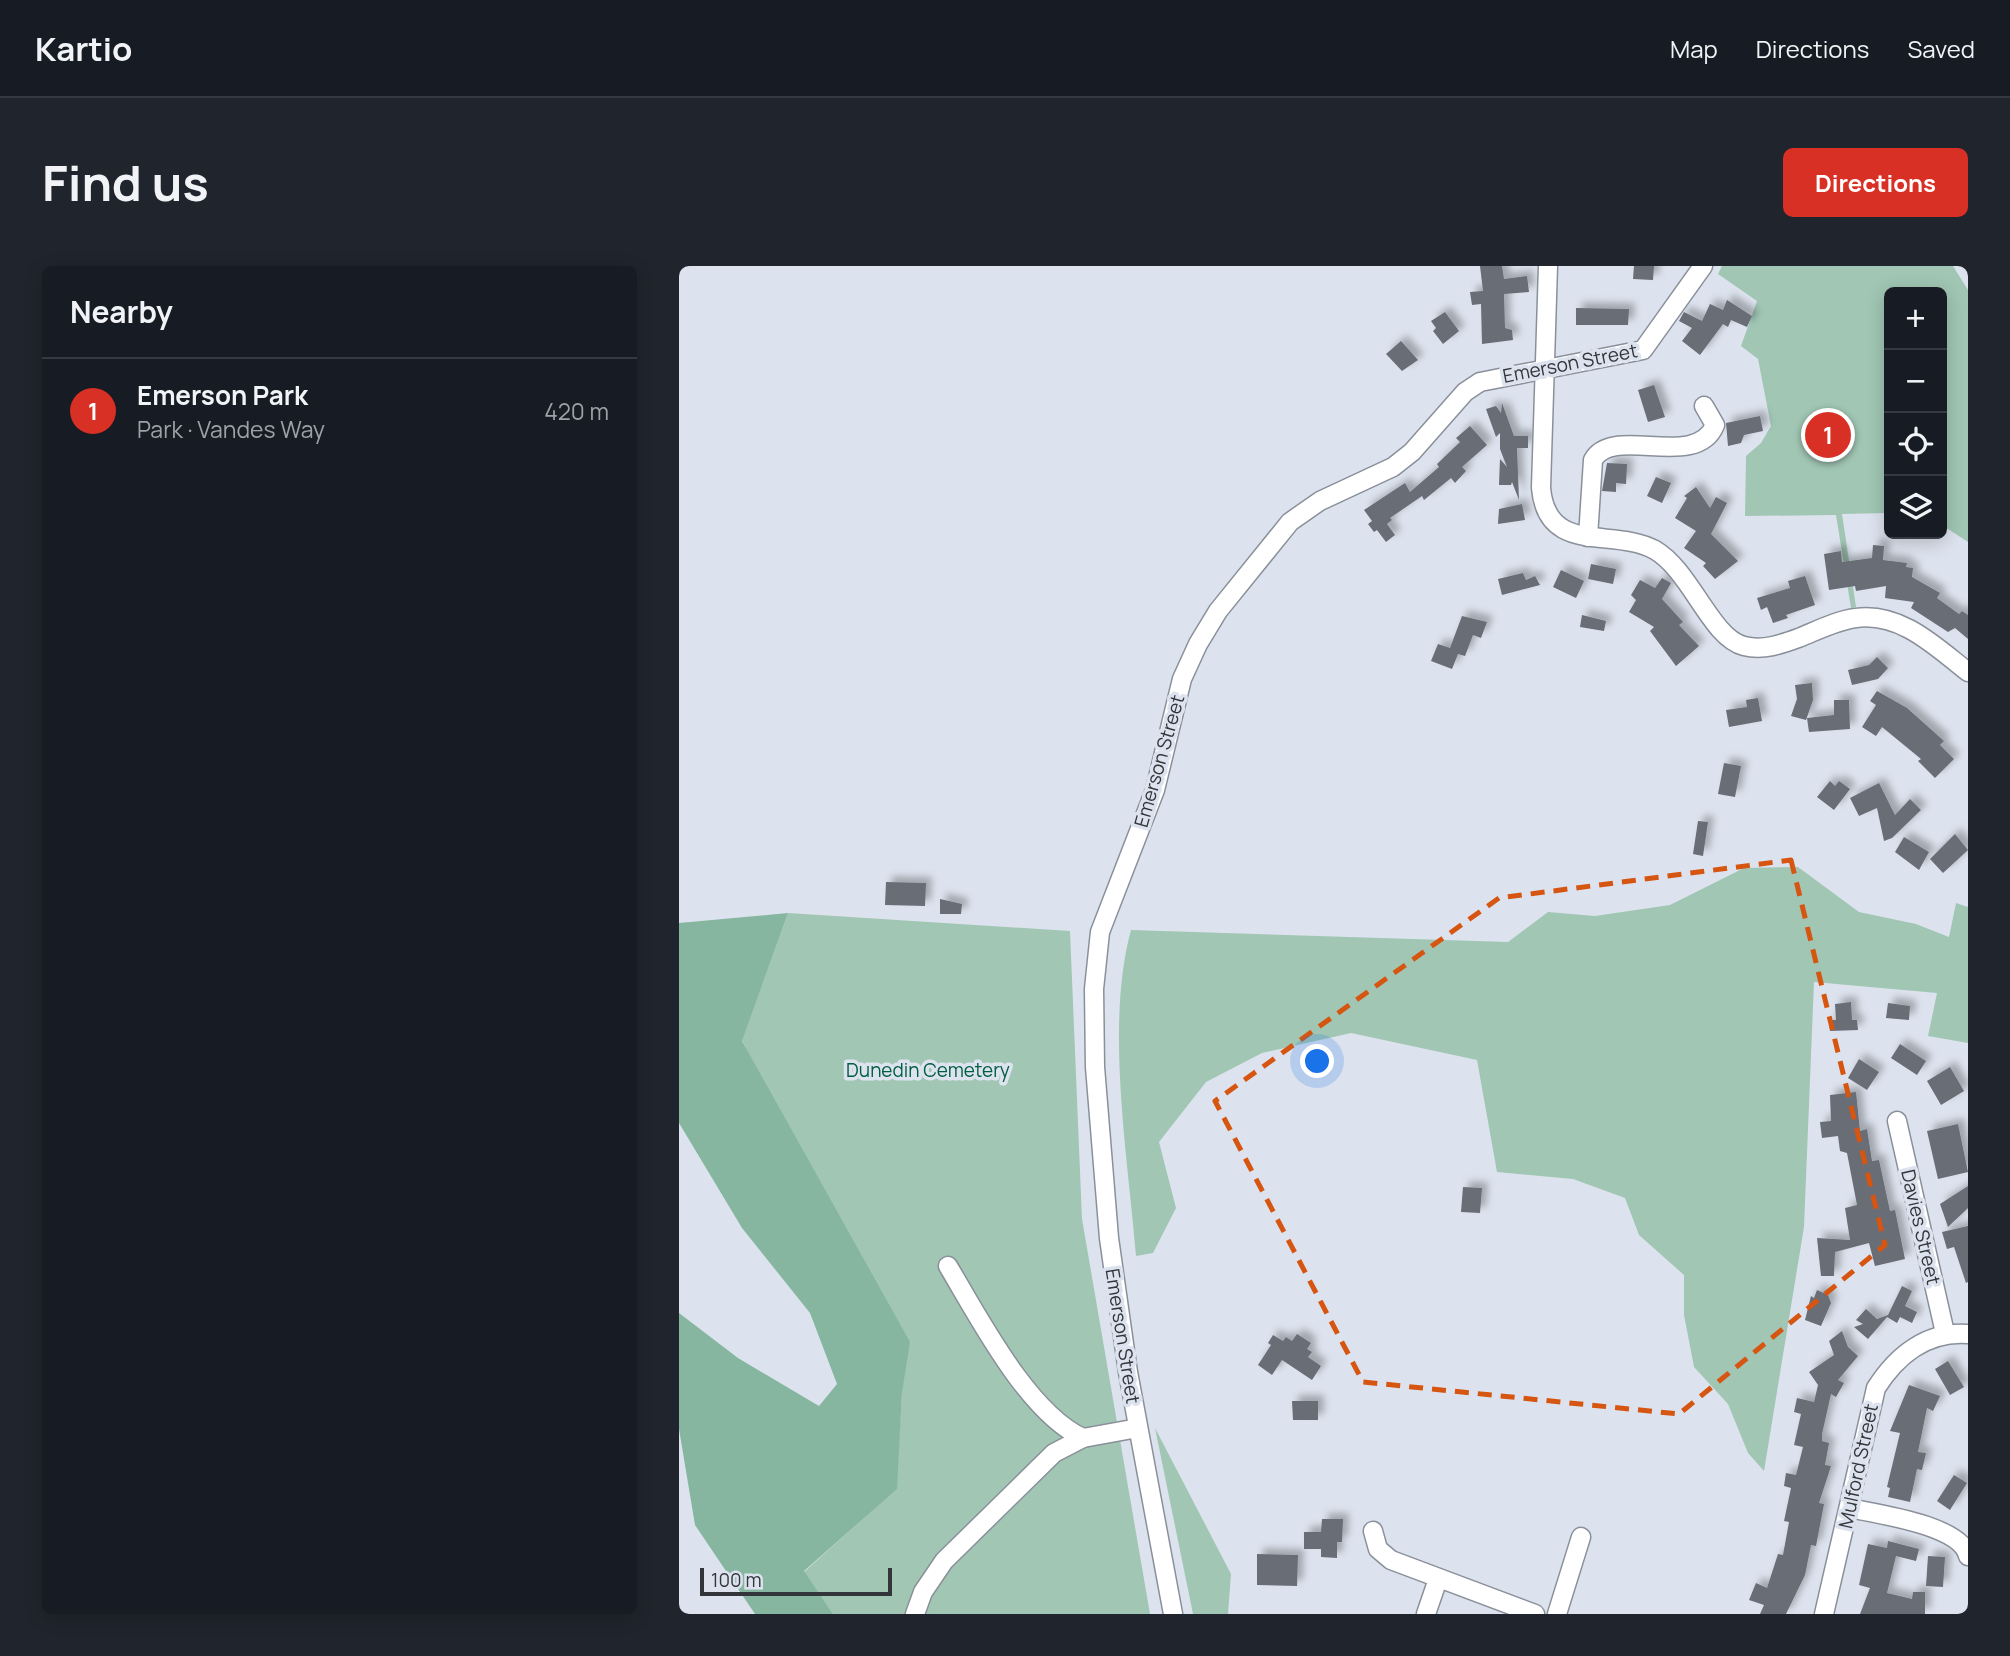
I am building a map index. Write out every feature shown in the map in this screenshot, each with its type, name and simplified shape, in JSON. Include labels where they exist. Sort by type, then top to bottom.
[{"type":"street","points":[[1548,266],[1542,502],[1555,524],[1567,532],[1588,537],[1626,539],[1657,551],[1688,581],[1726,636],[1739,645],[1769,648],[1855,618],[1875,617],[1908,628],[1968,672]]},
{"type":"street","name":"Emerson Street","points":[[1173,1614],[1137,1428],[1117,1303],[1099,1141],[1095,971],[1105,914],[1155,790],[1182,679],[1198,643],[1218,611],[1290,522],[1320,501],[1393,467],[1412,452],[1471,387],[1490,378],[1643,350],[1703,266]]},
{"type":"street","points":[[1588,537],[1593,460],[1600,450],[1612,446],[1680,447],[1699,440],[1708,436],[1715,425],[1704,406]]},
{"type":"street","name":"Davies Street","points":[[1898,1121],[1945,1333]]},
{"type":"street","points":[[948,1266],[1024,1387],[1069,1432],[1083,1438]]},
{"type":"street","name":"Mulford Street","points":[[1823,1614],[1876,1388],[1895,1362],[1920,1344],[1945,1333],[1968,1334]]},
{"type":"street","points":[[915,1614],[923,1592],[944,1561],[1053,1453],[1083,1438],[1137,1428]]},
{"type":"street","points":[[1849,1508],[1930,1527],[1958,1541],[1966,1549],[1968,1556]]},
{"type":"street","points":[[1373,1531],[1375,1542],[1383,1555],[1438,1579],[1535,1614]]},
{"type":"street","points":[[1557,1614],[1581,1536]]},
{"type":"street","points":[[1426,1614],[1438,1579]]},
{"type":"highlighted area","points":[[1791,860],[1885,1245],[1679,1414],[1363,1382],[1215,1101],[1499,898]]},
{"type":"green space","points":[[1722,266],[1953,266],[1968,290],[1968,542],[1947,528],[1947,287],[1884,287],[1884,513],[1842,514],[1856,607],[1851,608],[1836,515],[1745,516],[1746,456],[1761,443],[1771,426],[1758,359],[1741,346],[1757,301],[1718,274]]},
{"type":"green space","points":[[1798,867],[1859,912],[1916,924],[1949,937],[1956,903],[1968,907],[1968,1043],[1928,1036],[1937,993],[1814,982],[1804,1227],[1764,1471],[1748,1453],[1728,1404],[1694,1367],[1684,1315],[1684,1275],[1639,1235],[1625,1198],[1573,1179],[1497,1172],[1477,1060],[1351,1033],[1262,1053],[1206,1082],[1159,1142],[1176,1208],[1153,1253],[1136,1256],[1119,1049],[1123,967],[1131,930],[1508,942],[1548,912],[1595,916],[1670,905],[1744,868]]},
{"type":"green space","name":"Dunedin Cemetery","points":[[788,913],[1070,931],[1082,1219],[1150,1614],[833,1614],[804,1572],[896,1489],[902,1392],[742,1040]]},
{"type":"green space","points":[[788,913],[742,1041],[910,1342],[902,1392],[897,1489],[804,1571],[833,1614],[755,1614],[695,1525],[679,1429],[679,1313],[738,1358],[819,1406],[837,1384],[810,1313],[742,1228],[679,1123],[679,923]]},
{"type":"green space","points":[[1155,1428],[1231,1574],[1228,1614],[1193,1614]]},
{"type":"building","points":[[1480,266],[1502,266],[1504,279],[1527,276],[1529,292],[1504,294],[1505,328],[1512,330],[1513,340],[1482,344],[1481,304],[1472,305],[1470,292],[1483,291]]},
{"type":"building","points":[[1634,266],[1654,266],[1653,280],[1633,279]]},
{"type":"building","points":[[1727,300],[1752,316],[1747,327],[1731,320],[1728,327],[1723,324],[1700,355],[1682,341],[1692,328],[1679,321],[1684,312],[1702,321],[1710,304],[1723,310]]},
{"type":"building","points":[[1576,308],[1629,309],[1628,325],[1576,325]]},
{"type":"building","points":[[1445,312],[1459,331],[1443,344],[1433,331],[1436,328],[1431,321]]},
{"type":"building","points":[[1401,341],[1418,360],[1402,371],[1386,354]]},
{"type":"building","points":[[1654,385],[1665,417],[1648,422],[1638,390]]},
{"type":"building","points":[[1502,403],[1514,436],[1528,436],[1528,448],[1517,448],[1519,500],[1512,482],[1511,485],[1499,485],[1500,459],[1507,467],[1500,449],[1500,433],[1496,437],[1486,409],[1496,406],[1501,413]]},
{"type":"building","points":[[1760,416],[1763,431],[1744,435],[1741,443],[1728,446],[1726,423]]},
{"type":"building","points":[[1470,426],[1487,445],[1462,467],[1466,471],[1455,483],[1451,478],[1424,500],[1422,496],[1390,518],[1392,520],[1387,524],[1395,535],[1386,542],[1377,530],[1374,532],[1368,524],[1372,521],[1364,510],[1405,483],[1410,492],[1439,467],[1437,464],[1460,442],[1456,438]]},
{"type":"building","points":[[1607,463],[1627,464],[1626,484],[1616,483],[1616,492],[1602,491]]},
{"type":"building","points":[[1656,477],[1671,483],[1662,503],[1647,496]]},
{"type":"building","points":[[1696,487],[1710,508],[1716,497],[1727,503],[1711,534],[1738,561],[1715,579],[1703,566],[1706,563],[1684,548],[1696,531],[1675,518],[1687,498],[1684,496]]},
{"type":"building","points":[[1522,504],[1525,520],[1498,524],[1499,509]]},
{"type":"building","points":[[1873,545],[1884,546],[1883,560],[1907,563],[1906,567],[1913,568],[1912,577],[1940,593],[1937,598],[1959,614],[1962,611],[1968,615],[1968,639],[1955,628],[1948,632],[1911,608],[1914,602],[1885,598],[1886,586],[1856,591],[1855,586],[1829,590],[1824,554],[1841,551],[1842,562],[1872,558]]},
{"type":"building","points":[[1591,564],[1616,569],[1613,584],[1588,579]]},
{"type":"building","points":[[1561,570],[1584,581],[1576,598],[1553,587]]},
{"type":"building","points":[[1523,573],[1526,580],[1535,576],[1540,585],[1502,595],[1498,579]]},
{"type":"building","points":[[1805,576],[1815,605],[1786,615],[1788,618],[1773,623],[1767,607],[1761,610],[1757,598],[1790,588],[1788,581]]},
{"type":"building","points":[[1662,578],[1671,583],[1662,599],[1683,622],[1679,625],[1699,646],[1676,666],[1650,631],[1654,627],[1629,612],[1636,600],[1631,595],[1640,580],[1655,588]]},
{"type":"building","points":[[1582,615],[1606,621],[1604,631],[1580,627]]},
{"type":"building","points":[[1462,616],[1487,622],[1481,638],[1473,635],[1465,656],[1458,654],[1452,669],[1431,661],[1438,644],[1450,648]]},
{"type":"building","points":[[1877,657],[1888,668],[1878,679],[1852,685],[1848,670],[1869,665]]},
{"type":"building","points":[[1812,683],[1813,700],[1806,720],[1791,716],[1797,699],[1795,685]]},
{"type":"building","points":[[1877,691],[1907,708],[1944,741],[1940,745],[1954,759],[1935,778],[1918,761],[1921,759],[1882,727],[1876,736],[1862,727],[1876,705],[1870,701]]},
{"type":"building","points":[[1758,698],[1762,721],[1729,727],[1726,710],[1747,707],[1746,700]]},
{"type":"building","points":[[1834,700],[1849,700],[1850,729],[1809,732],[1807,718],[1834,715]]},
{"type":"building","points":[[1724,763],[1741,766],[1735,797],[1718,794]]},
{"type":"building","points":[[1830,781],[1835,786],[1839,781],[1850,789],[1834,810],[1817,797]]},
{"type":"building","points":[[1879,783],[1895,815],[1910,799],[1921,810],[1892,838],[1884,841],[1877,808],[1859,816],[1850,798]]},
{"type":"building","points":[[1698,821],[1708,822],[1703,856],[1693,854]]},
{"type":"building","points":[[1955,834],[1968,850],[1943,873],[1930,859]]},
{"type":"building","points":[[1904,837],[1929,852],[1919,870],[1895,852]]},
{"type":"building","points":[[886,882],[926,883],[925,906],[885,905]]},
{"type":"building","points":[[940,899],[962,904],[961,914],[940,914]]},
{"type":"building","points":[[1851,1002],[1852,1020],[1857,1020],[1858,1030],[1830,1031],[1829,1020],[1836,1020],[1835,1004]]},
{"type":"building","points":[[1888,1003],[1910,1006],[1909,1020],[1886,1018]]},
{"type":"building","points":[[1900,1044],[1926,1061],[1917,1075],[1891,1058]]},
{"type":"building","points":[[1859,1059],[1879,1072],[1867,1090],[1848,1078]]},
{"type":"building","points":[[1950,1067],[1964,1091],[1941,1105],[1927,1081]]},
{"type":"building","points":[[1856,1092],[1860,1131],[1867,1129],[1872,1161],[1879,1160],[1890,1211],[1895,1210],[1905,1259],[1875,1266],[1869,1243],[1835,1252],[1834,1276],[1821,1276],[1817,1238],[1850,1240],[1845,1208],[1857,1205],[1847,1153],[1840,1151],[1838,1136],[1822,1138],[1820,1122],[1831,1121],[1830,1095]]},
{"type":"building","points":[[1958,1124],[1968,1172],[1938,1179],[1927,1131]]},
{"type":"building","points":[[1968,1186],[1968,1208],[1948,1227],[1940,1204]]},
{"type":"building","points":[[1463,1187],[1482,1188],[1480,1213],[1461,1212]]},
{"type":"building","points":[[1968,1226],[1966,1283],[1954,1247],[1947,1249],[1942,1232]]},
{"type":"building","points":[[1902,1286],[1912,1291],[1905,1306],[1917,1312],[1912,1323],[1900,1317],[1897,1323],[1887,1317],[1868,1339],[1854,1327],[1863,1324],[1856,1320],[1866,1309],[1877,1319],[1888,1315]]},
{"type":"building","points":[[1817,1290],[1828,1295],[1831,1303],[1821,1326],[1805,1320],[1811,1296],[1814,1298]]},
{"type":"building","points":[[1842,1331],[1848,1347],[1858,1356],[1838,1380],[1844,1383],[1836,1397],[1831,1394],[1822,1434],[1822,1441],[1829,1443],[1825,1465],[1831,1466],[1819,1503],[1824,1504],[1816,1546],[1811,1545],[1805,1575],[1786,1614],[1760,1614],[1764,1605],[1749,1600],[1756,1583],[1767,1588],[1778,1554],[1783,1555],[1789,1522],[1784,1521],[1791,1488],[1784,1486],[1786,1473],[1796,1475],[1803,1447],[1794,1445],[1801,1414],[1794,1412],[1797,1398],[1814,1402],[1818,1385],[1809,1372],[1834,1355],[1829,1341]]},
{"type":"building","points":[[1297,1334],[1311,1343],[1307,1349],[1312,1352],[1308,1357],[1321,1366],[1312,1380],[1282,1360],[1272,1375],[1258,1365],[1271,1345],[1268,1343],[1273,1335],[1283,1341],[1286,1337],[1292,1341]]},
{"type":"building","points":[[1948,1361],[1964,1387],[1950,1395],[1935,1369]]},
{"type":"building","points":[[1909,1385],[1940,1396],[1933,1411],[1927,1408],[1918,1452],[1926,1453],[1922,1470],[1917,1469],[1910,1502],[1888,1497],[1890,1488],[1887,1487],[1900,1433],[1890,1431]]},
{"type":"building","points":[[1292,1401],[1318,1401],[1318,1420],[1293,1420]]},
{"type":"building","points":[[1954,1475],[1967,1483],[1950,1510],[1937,1501]]},
{"type":"building","points":[[1322,1519],[1343,1519],[1342,1542],[1337,1542],[1337,1558],[1321,1557],[1321,1549],[1304,1549],[1304,1532],[1321,1532]]},
{"type":"building","points":[[1888,1541],[1919,1549],[1916,1561],[1896,1556],[1887,1593],[1912,1599],[1913,1592],[1925,1592],[1925,1614],[1860,1614],[1870,1588],[1859,1585],[1868,1544],[1887,1548]]},
{"type":"building","points":[[1257,1554],[1298,1555],[1297,1586],[1257,1585]]},
{"type":"building","points":[[1928,1556],[1945,1557],[1943,1587],[1926,1586]]},
{"type":"place","name":"Emerson Park","points":[[1828,435]]}]
